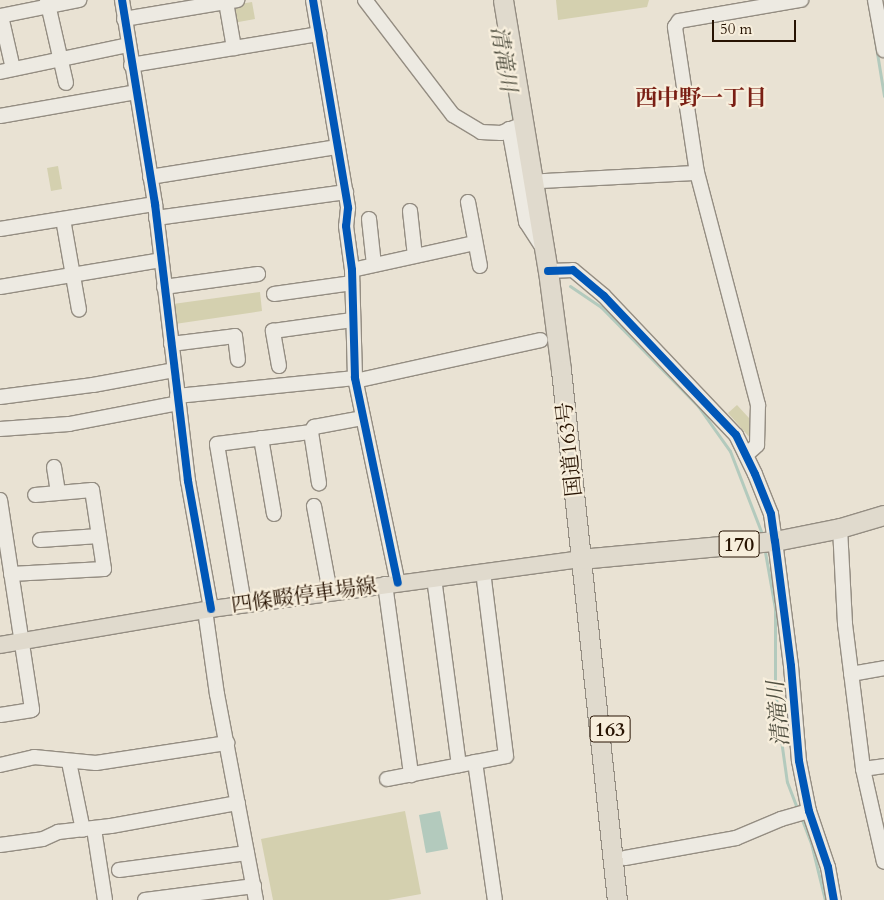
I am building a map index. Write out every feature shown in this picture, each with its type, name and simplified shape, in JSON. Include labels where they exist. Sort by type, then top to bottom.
[{"type":"highway","name":"国道163号","points":[[503,0],[516,126],[544,248],[553,270]]},
{"type":"highway","name":"国道163号","points":[[515,0],[543,181],[569,438],[630,900]]},
{"type":"highway","name":"170","points":[[586,558],[775,541],[840,528],[884,515]]},
{"type":"highway","name":"国道163号","points":[[586,558],[618,900]]},
{"type":"main road","name":"四條畷停車場線","points":[[0,645],[244,604],[586,558]]},
{"type":"street","points":[[79,0],[48,3],[1,16],[6,71],[128,45]]},
{"type":"street","points":[[122,0],[155,211],[188,481],[227,743],[255,893],[145,900]]},
{"type":"street","points":[[313,0],[346,192],[348,208],[346,226],[352,276],[355,379],[391,584],[411,775]]},
{"type":"street","points":[[365,0],[453,115],[481,132],[500,133],[516,126]]},
{"type":"street","points":[[746,456],[757,445],[758,405],[697,172],[675,27],[679,21],[801,0]]},
{"type":"street","points":[[875,0],[881,15],[884,50]]},
{"type":"street","points":[[124,19],[231,1],[234,48]]},
{"type":"street","points":[[48,3],[66,83]]},
{"type":"street","points":[[131,65],[319,34]]},
{"type":"street","points":[[0,116],[136,92]]},
{"type":"street","points":[[150,177],[338,146]]},
{"type":"street","points":[[543,181],[697,172]]},
{"type":"street","points":[[0,229],[63,219],[346,192]]},
{"type":"street","points":[[468,202],[480,266]]},
{"type":"street","points":[[410,211],[415,256]]},
{"type":"street","points":[[63,219],[80,310]]},
{"type":"street","points":[[369,219],[374,265]]},
{"type":"street","points":[[274,294],[352,276],[374,265],[475,243]]},
{"type":"street","points":[[0,287],[161,260]]},
{"type":"street","points":[[553,270],[573,270],[604,296],[736,435],[746,456],[771,514],[791,666],[803,813],[828,866],[834,900]]},
{"type":"street","points":[[164,287],[258,274]]},
{"type":"street","points":[[278,366],[273,332],[352,320]]},
{"type":"street","points":[[171,344],[235,336],[238,360]]},
{"type":"street","points":[[0,429],[69,424],[177,399],[355,379],[541,340]]},
{"type":"street","points":[[0,396],[93,385],[174,370]]},
{"type":"street","points":[[319,483],[311,432],[314,426],[363,418]]},
{"type":"street","points":[[244,604],[217,444],[311,432]]},
{"type":"street","points":[[261,438],[274,514]]},
{"type":"street","points":[[54,467],[58,493]]},
{"type":"street","points":[[11,574],[104,569],[92,490],[35,495]]},
{"type":"street","points":[[0,500],[1,518],[32,710],[0,715]]},
{"type":"street","points":[[314,506],[330,592]]},
{"type":"street","points":[[840,528],[845,624],[863,769],[878,806],[884,862]]},
{"type":"street","points":[[40,540],[99,536]]},
{"type":"street","points":[[387,779],[506,756],[483,572]]},
{"type":"street","points":[[434,578],[459,765]]},
{"type":"street","points":[[851,674],[884,668]]},
{"type":"street","points":[[0,765],[34,757],[69,762],[96,763],[227,743]]},
{"type":"street","points":[[69,762],[89,829],[105,900]]},
{"type":"street","points":[[475,762],[495,900]]},
{"type":"street","points":[[863,769],[884,766]]},
{"type":"street","points":[[0,845],[43,839],[58,832],[89,829],[238,803]]},
{"type":"street","points":[[625,858],[736,838],[781,818],[803,813]]},
{"type":"street","points":[[119,870],[247,853]]},
{"type":"shaded area","points":[[556,0],[649,0],[647,7],[558,20]]},
{"type":"shaded area","points":[[252,2],[255,19],[233,23],[234,5]]},
{"type":"shaded area","points":[[58,166],[62,189],[51,191],[47,168]]},
{"type":"shaded area","points":[[260,292],[262,311],[175,324],[173,304]]},
{"type":"shaded area","points":[[737,405],[749,418],[751,439],[728,413]]},
{"type":"shaded area","points":[[405,811],[421,894],[388,900],[273,900],[261,839]]},
{"type":"shaded area","points":[[440,811],[448,849],[426,853],[419,815]]},
{"type":"waterway","points":[[873,28],[884,96]]},
{"type":"waterway","name":"清滝川","points":[[501,45],[513,118]]},
{"type":"waterway","name":"清滝川","points":[[570,286],[601,307],[698,406],[730,451],[762,534]]},
{"type":"waterway","name":"清滝川","points":[[765,552],[775,608],[775,690],[782,747],[787,782],[798,811]]},
{"type":"waterway","name":"清滝川","points":[[801,817],[811,843],[825,900]]},
{"type":"cycle path","points":[[122,0],[155,204],[188,481],[211,609]]},
{"type":"cycle path","points":[[313,0],[348,208],[346,226],[352,270],[355,378],[398,583]]},
{"type":"cycle path","points":[[548,271],[573,270],[604,296],[736,435],[755,474],[771,514],[791,666],[799,761],[809,811],[828,867],[834,900]]},
{"type":"district","name":"西中野一丁目","points":[[701,99]]}]
